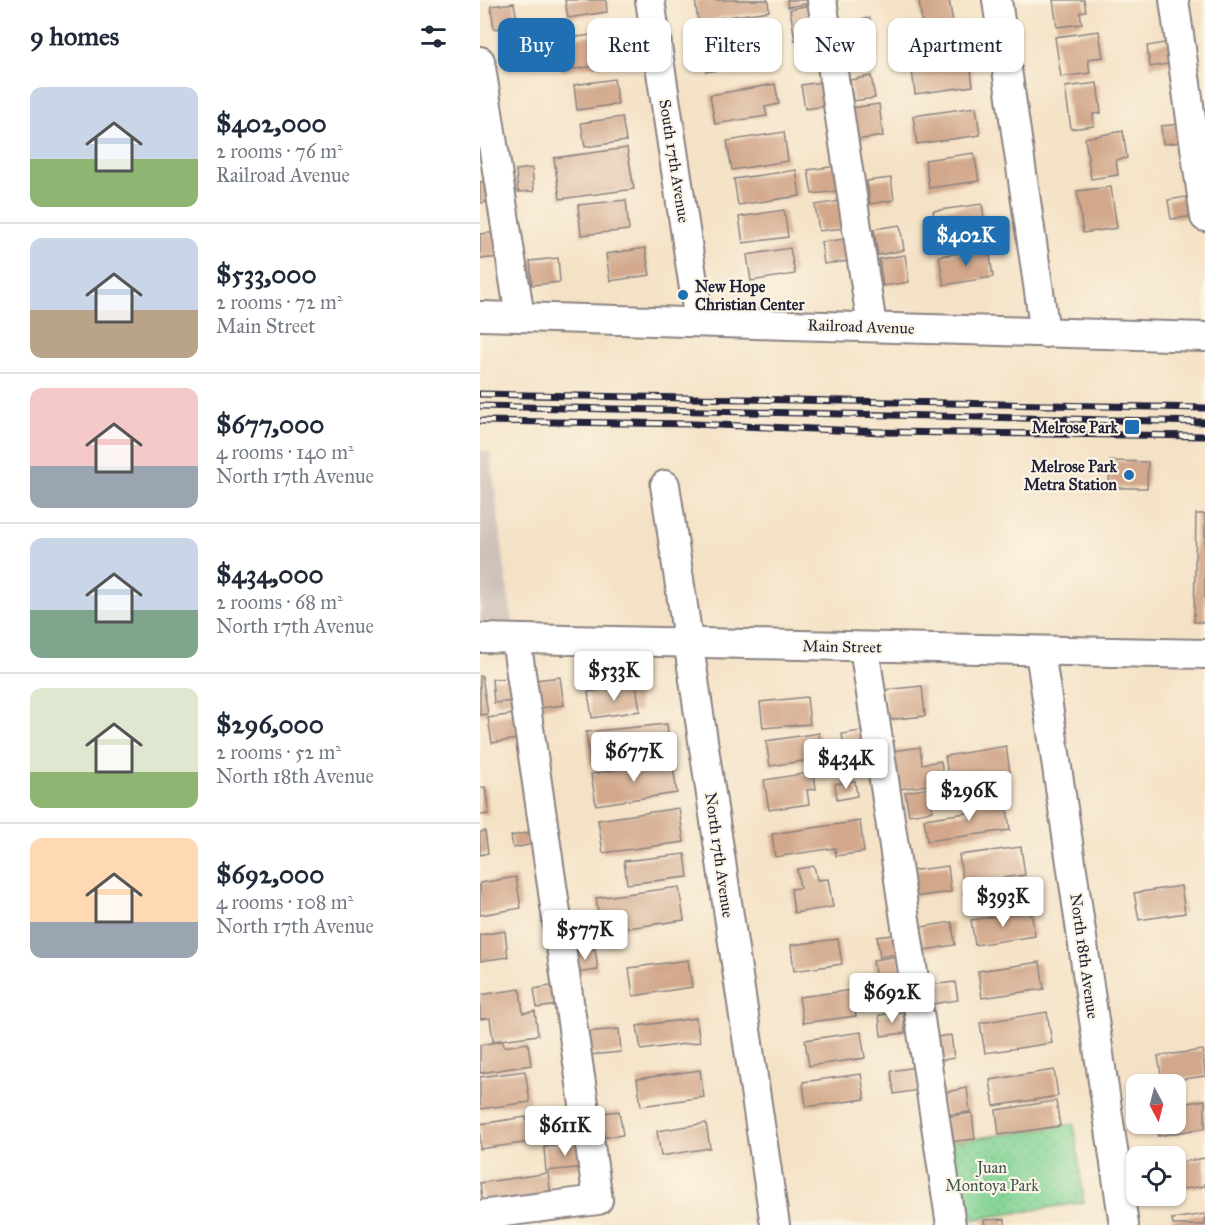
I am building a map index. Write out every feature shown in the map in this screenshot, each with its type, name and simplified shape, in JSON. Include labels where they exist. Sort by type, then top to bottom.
[{"type":"street","name":"South 17th Avenue","points":[[650,0],[699,321]]},
{"type":"street","points":[[822,0],[872,326]]},
{"type":"street","points":[[997,0],[1045,333]]},
{"type":"street","points":[[1174,0],[1205,217]]},
{"type":"street","points":[[480,61],[520,317]]},
{"type":"street","name":"Railroad Avenue","points":[[480,316],[1205,337]]},
{"type":"street","name":"North 17th Avenue","points":[[665,485],[775,1225]]},
{"type":"street","name":"Main Street","points":[[480,638],[1205,654]]},
{"type":"street","points":[[480,1215],[598,1200],[516,639]]},
{"type":"street","points":[[864,647],[951,1225]]},
{"type":"street","name":"North 18th Avenue","points":[[1040,651],[1124,1225]]},
{"type":"shaded area","points":[[480,451],[490,452],[512,623],[480,623]]},
{"type":"green space","name":"Juan Montoya Park","points":[[1074,1124],[1084,1202],[957,1222],[945,1143]]},
{"type":"building","points":[[565,0],[606,0],[607,12],[568,18]]},
{"type":"building","points":[[695,0],[768,0],[769,11],[719,18],[698,18]]},
{"type":"building","points":[[787,0],[810,0],[811,3],[788,7]]},
{"type":"building","points":[[919,0],[949,0],[952,18],[921,18]]},
{"type":"building","points":[[1053,0],[1084,0],[1086,11],[1080,12],[1082,24],[1057,27]]},
{"type":"building","points":[[514,3],[517,18],[498,18],[498,28],[494,29],[491,6]]},
{"type":"building","points":[[811,5],[813,18],[794,18],[794,35],[790,9]]},
{"type":"building","points":[[1099,31],[1103,57],[1088,59],[1090,73],[1061,77],[1055,37]]},
{"type":"building","points":[[587,36],[587,67],[575,69],[575,37]]},
{"type":"building","points":[[1170,42],[1174,63],[1150,67],[1147,46]]},
{"type":"building","points":[[912,72],[971,72],[973,86],[915,94]]},
{"type":"building","points":[[871,76],[875,98],[853,101],[850,80]]},
{"type":"building","points":[[614,79],[618,104],[577,110],[574,85]]},
{"type":"building","points":[[822,82],[826,106],[805,109],[801,85]]},
{"type":"building","points":[[1097,83],[1101,113],[1093,114],[1094,126],[1071,129],[1065,87]]},
{"type":"building","points":[[775,84],[779,104],[765,107],[767,116],[715,124],[710,95]]},
{"type":"building","points":[[879,104],[883,136],[856,140],[851,108]]},
{"type":"building","points":[[976,107],[980,135],[917,144],[913,116]]},
{"type":"building","points":[[622,117],[626,141],[585,147],[581,123]]},
{"type":"building","points":[[1181,124],[1183,142],[1163,144],[1161,126]]},
{"type":"building","points":[[1123,131],[1127,158],[1116,160],[1118,175],[1091,179],[1085,138]]},
{"type":"building","points":[[784,132],[788,161],[732,170],[727,141]]},
{"type":"building","points":[[627,148],[634,189],[560,199],[554,158]]},
{"type":"building","points":[[974,153],[979,181],[929,188],[925,160]]},
{"type":"building","points":[[837,166],[840,191],[812,194],[808,170]]},
{"type":"building","points":[[532,168],[534,191],[518,192],[516,170]]},
{"type":"building","points":[[796,170],[800,196],[738,205],[734,179]]},
{"type":"building","points":[[891,178],[894,200],[870,204],[867,181]]},
{"type":"building","points":[[488,181],[492,201],[480,203],[480,182]]},
{"type":"building","points":[[1111,187],[1117,228],[1083,233],[1077,191]]},
{"type":"building","points":[[1192,196],[1195,216],[1171,219],[1168,200]]},
{"type":"building","points":[[626,200],[629,230],[581,235],[578,205]]},
{"type":"building","points":[[840,201],[844,228],[819,231],[815,205]]},
{"type":"building","points":[[982,204],[986,232],[938,239],[933,211]]},
{"type":"building","points":[[784,210],[788,237],[743,243],[739,217]]},
{"type":"building","points":[[900,225],[904,250],[878,255],[874,229]]},
{"type":"building","points":[[500,232],[503,257],[480,259],[480,234]]},
{"type":"building","points":[[846,239],[849,261],[824,264],[821,242]]},
{"type":"building","points":[[645,248],[650,275],[610,281],[606,254]]},
{"type":"building","points":[[790,248],[795,274],[751,281],[747,255]]},
{"type":"building","points":[[989,249],[993,277],[944,285],[939,256]]},
{"type":"building","points":[[905,255],[909,282],[883,286],[879,259]]},
{"type":"building","points":[[558,258],[560,282],[532,285],[530,261]]},
{"type":"building","name":"Melrose Park Metra Station","points":[[1110,461],[1148,462],[1147,488],[1109,488]]},
{"type":"building","points":[[1196,514],[1205,514],[1205,622],[1194,622]]},
{"type":"building","points":[[480,676],[482,676],[488,714],[480,715]]},
{"type":"building","points":[[560,677],[564,705],[540,708],[536,680]]},
{"type":"building","points":[[513,678],[515,701],[494,703],[492,679]]},
{"type":"building","points":[[636,685],[640,711],[592,718],[588,692]]},
{"type":"building","points":[[922,686],[925,716],[887,720],[884,690]]},
{"type":"building","points":[[807,697],[810,724],[763,728],[760,702]]},
{"type":"building","points":[[514,714],[518,739],[492,743],[488,718]]},
{"type":"building","points":[[667,724],[670,757],[590,765],[586,732]]},
{"type":"building","points":[[866,730],[869,753],[846,756],[842,734]]},
{"type":"building","points":[[819,733],[822,758],[770,766],[766,741]]},
{"type":"building","points":[[1006,746],[1010,772],[949,782],[945,756]]},
{"type":"building","points":[[920,747],[922,764],[941,761],[944,783],[891,790],[886,752]]},
{"type":"building","points":[[672,761],[677,793],[596,805],[591,774]]},
{"type":"building","points":[[814,772],[816,789],[807,790],[809,804],[769,810],[764,780]]},
{"type":"building","points":[[855,781],[857,796],[837,800],[835,784]]},
{"type":"building","points":[[485,787],[489,814],[480,815],[480,788]]},
{"type":"building","points":[[929,788],[933,811],[909,815],[905,792]]},
{"type":"building","points":[[1006,801],[1010,830],[927,841],[924,819],[973,812],[972,806]]},
{"type":"building","points":[[679,808],[684,842],[603,853],[598,820]]},
{"type":"building","points":[[860,821],[864,852],[836,856],[835,848],[775,857],[772,834]]},
{"type":"building","points":[[485,831],[488,853],[480,855],[480,832]]},
{"type":"building","points":[[531,832],[534,844],[513,848],[511,836]]},
{"type":"building","points":[[1021,847],[1025,875],[963,883],[959,855]]},
{"type":"building","points":[[685,854],[688,877],[627,884],[624,861]]},
{"type":"building","points":[[814,866],[817,880],[828,879],[833,907],[794,913],[791,889],[800,888],[797,869]]},
{"type":"building","points":[[948,866],[951,892],[913,897],[909,871]]},
{"type":"building","points":[[516,877],[521,908],[480,915],[480,883]]},
{"type":"building","points":[[1025,884],[1027,905],[967,914],[963,892]]},
{"type":"building","points":[[1181,886],[1185,913],[1139,920],[1134,893]]},
{"type":"building","points":[[679,887],[684,920],[621,929],[620,924],[600,927],[596,898]]},
{"type":"building","points":[[1031,911],[1035,936],[975,945],[971,920]]},
{"type":"building","points":[[952,922],[955,945],[925,950],[921,927]]},
{"type":"building","points":[[505,931],[508,957],[480,961],[480,935]]},
{"type":"building","points":[[900,934],[903,953],[880,957],[877,937]]},
{"type":"building","points":[[838,939],[842,964],[794,971],[791,945]]},
{"type":"building","points":[[595,949],[598,970],[575,973],[572,953]]},
{"type":"building","points":[[899,956],[903,982],[877,987],[873,960]]},
{"type":"building","points":[[688,960],[692,987],[633,996],[629,968]]},
{"type":"building","points":[[1040,962],[1044,989],[982,998],[978,971]]},
{"type":"building","points":[[955,982],[958,1000],[933,1004],[930,985]]},
{"type":"building","points":[[555,985],[558,1005],[537,1008],[534,989]]},
{"type":"building","points":[[520,989],[523,1013],[535,1011],[538,1035],[493,1041],[490,1018],[480,1019],[480,995]]},
{"type":"building","points":[[852,990],[856,1016],[803,1023],[799,997]]},
{"type":"building","points":[[903,1012],[905,1033],[881,1036],[879,1015]]},
{"type":"building","points":[[1047,1012],[1052,1043],[985,1053],[980,1023]]},
{"type":"building","points":[[696,1018],[700,1042],[641,1050],[637,1026]]},
{"type":"building","points":[[619,1029],[621,1052],[590,1055],[587,1032]]},
{"type":"building","points":[[861,1032],[865,1058],[809,1066],[805,1040]]},
{"type":"building","points":[[951,1035],[954,1058],[932,1062],[929,1038]]},
{"type":"building","points":[[503,1041],[504,1047],[528,1043],[531,1065],[480,1073],[480,1045]]},
{"type":"building","points":[[1203,1050],[1205,1076],[1186,1079],[1186,1074],[1161,1074],[1158,1056]]},
{"type":"building","points":[[915,1067],[919,1090],[894,1094],[891,1071]]},
{"type":"building","points":[[700,1070],[704,1097],[641,1106],[637,1079]]},
{"type":"building","points":[[1054,1070],[1058,1096],[994,1106],[990,1080]]},
{"type":"building","points":[[525,1071],[530,1102],[480,1109],[480,1077]]},
{"type":"building","points":[[861,1074],[865,1099],[806,1107],[803,1082]]},
{"type":"building","points":[[967,1088],[970,1112],[945,1115],[941,1093]]},
{"type":"building","points":[[1205,1100],[1205,1128],[1186,1131],[1186,1103]]},
{"type":"building","points":[[1056,1101],[1060,1126],[999,1135],[996,1110]]},
{"type":"building","points":[[550,1110],[554,1139],[536,1142],[531,1113]]},
{"type":"building","points":[[619,1111],[623,1135],[598,1138],[594,1114]]},
{"type":"building","points":[[972,1113],[975,1139],[948,1142],[945,1117]]},
{"type":"building","points":[[526,1117],[530,1142],[480,1149],[480,1124]]},
{"type":"building","points":[[580,1120],[582,1139],[563,1141],[560,1122]]},
{"type":"building","points":[[706,1123],[710,1148],[661,1156],[657,1131]]},
{"type":"building","points":[[584,1143],[586,1167],[546,1171],[544,1147]]},
{"type":"building","points":[[1205,1158],[1205,1186],[1186,1189],[1186,1161]]},
{"type":"building","points":[[548,1173],[551,1196],[483,1207],[480,1183]]},
{"type":"building","points":[[1205,1214],[1205,1225],[1173,1225],[1172,1219]]},
{"type":"building","points":[[1005,1219],[1005,1225],[985,1225],[984,1220]]},
{"type":"railway","points":[[480,394],[1205,408]]},
{"type":"railway","points":[[480,406],[1205,422]]},
{"type":"railway","points":[[480,421],[694,424],[883,432],[1205,436]]},
{"type":"place","name":"New Hope Christian Center","points":[[683,295]]},
{"type":"place","name":"Melrose Park","points":[[1132,427]]},
{"type":"place","name":"Melrose Park Metra Station","points":[[1129,475]]}]
